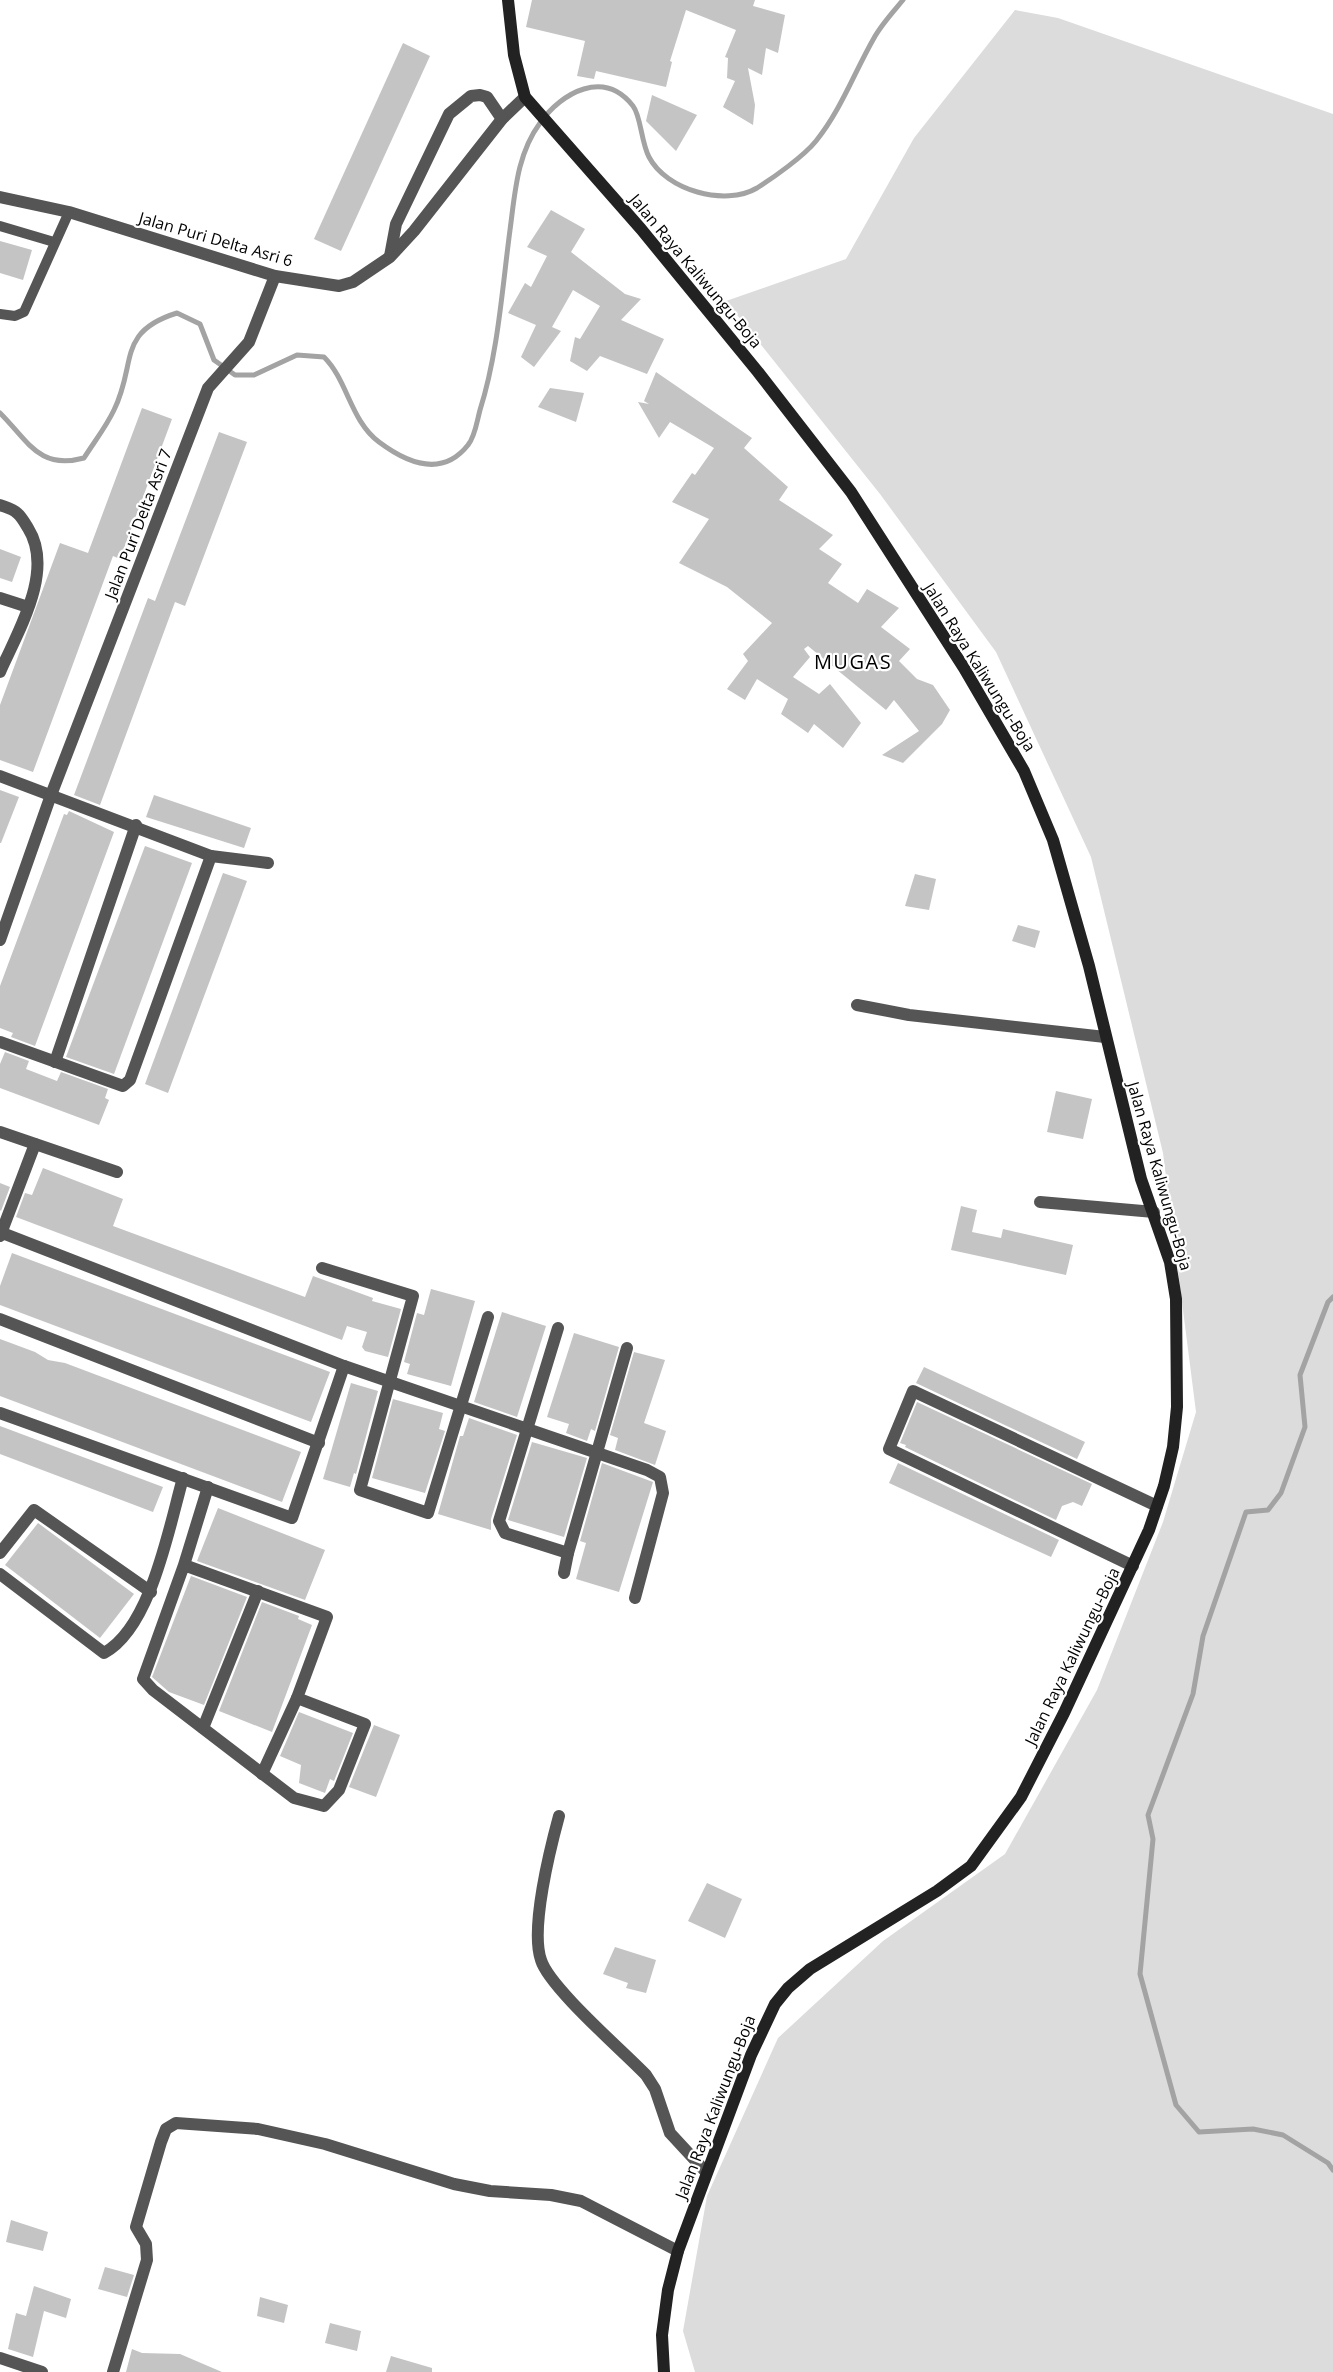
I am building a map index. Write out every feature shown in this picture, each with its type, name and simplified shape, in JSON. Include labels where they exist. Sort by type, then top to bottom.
[{"type":"main road","name":"Jalan Raya Kaliwungu-Boja","points":[[508,0],[514,55],[525,97],[534,110],[571,147],[758,372],[851,492],[995,719],[1024,771],[1053,840],[1089,966],[1142,1179],[1170,1262],[1176,1299],[1178,1354],[1173,1446],[1157,1506],[1133,1566],[1059,1723],[1022,1797],[984,1852],[959,1876],[810,1969],[788,1988],[767,2019],[706,2172],[678,2252],[668,2290],[662,2335],[664,2372]]},
{"type":"street","points":[[390,257],[396,224],[449,114],[471,96],[480,95],[487,98],[502,119]]},
{"type":"street","name":"Jalan Puri Delta Asri 6","points":[[0,197],[69,212],[275,276],[339,286],[353,282],[390,257],[414,231],[502,119],[525,97]]},
{"type":"street","name":"Jalan Puri Delta Asri 7","points":[[0,940],[51,795],[208,388],[249,342],[275,276]]},
{"type":"street","points":[[0,505],[18,513],[35,539],[39,564],[28,607],[0,672]]},
{"type":"street","points":[[0,598],[28,607]]},
{"type":"street","points":[[0,776],[136,825],[212,856],[268,863]]},
{"type":"street","points":[[55,1062],[136,825]]},
{"type":"street","points":[[0,1042],[123,1086],[130,1080],[212,856]]},
{"type":"street","points":[[857,1005],[909,1015],[1105,1037]]},
{"type":"street","points":[[0,1132],[117,1172]]},
{"type":"street","points":[[35,1144],[0,1233],[344,1366],[462,1408],[596,1451],[656,1474],[663,1482],[663,1493],[635,1598]]},
{"type":"street","points":[[1040,1202],[1154,1212]]},
{"type":"street","points":[[322,1268],[413,1296],[360,1490],[428,1513],[488,1317]]},
{"type":"street","points":[[0,1319],[319,1443]]},
{"type":"street","points":[[558,1328],[499,1521],[505,1533],[568,1553]]},
{"type":"street","points":[[564,1573],[596,1451],[627,1348]]},
{"type":"street","points":[[0,1413],[292,1518],[344,1366]]},
{"type":"street","points":[[1133,1566],[889,1449],[914,1391],[1157,1506]]},
{"type":"street","points":[[0,1574],[104,1653],[117,1646],[151,1592],[183,1478]]},
{"type":"street","points":[[208,1487],[184,1565],[143,1679],[153,1690],[294,1798],[324,1806],[339,1790],[365,1724],[297,1698]]},
{"type":"street","points":[[0,1553],[34,1510],[151,1592]]},
{"type":"street","points":[[184,1565],[327,1617],[297,1698],[262,1774]]},
{"type":"street","points":[[203,1728],[258,1591]]},
{"type":"street","points":[[559,1816],[549,1856],[542,1906],[538,1939],[541,1961],[557,1987],[646,2074],[655,2089],[670,2133],[706,2172]]},
{"type":"street","points":[[113,2372],[147,2260],[146,2244],[136,2228],[161,2142],[166,2129],[176,2123],[258,2129],[325,2144],[454,2184],[581,2201],[678,2252]]},
{"type":"street","points":[[0,2358],[42,2372]]},
{"type":"lane","points":[[0,314],[15,316],[24,312],[69,212]]},
{"type":"lane","points":[[0,226],[54,242]]},
{"type":"shaded area","points":[[1015,10],[1058,18],[1333,114],[1333,2372],[695,2372],[683,2331],[707,2196],[778,2038],[883,1941],[1005,1854],[1097,1690],[1163,1522],[1196,1412],[1163,1153],[1091,857],[996,652],[880,494],[726,301],[846,259],[914,138]]},
{"type":"building","points":[[532,0],[755,0],[753,6],[785,15],[778,53],[766,48],[762,75],[748,68],[755,105],[753,125],[723,107],[735,81],[727,78],[728,58],[725,57],[736,30],[686,10],[670,61],[672,62],[666,87],[596,71],[594,79],[577,76],[585,41],[526,27]]},
{"type":"building","points":[[403,43],[430,56],[341,251],[314,239]]},
{"type":"building","points":[[652,95],[697,115],[676,151],[646,121]]},
{"type":"building","points":[[551,210],[585,229],[571,252],[625,294],[641,299],[621,320],[664,339],[647,374],[600,356],[587,371],[570,361],[575,337],[580,339],[600,306],[573,290],[552,327],[561,331],[534,367],[521,357],[536,325],[508,313],[525,283],[531,287],[547,256],[527,247]]},
{"type":"building","points":[[0,241],[32,250],[23,280],[0,273]]},
{"type":"building","points":[[656,372],[752,438],[744,448],[788,487],[779,500],[833,535],[819,549],[842,564],[828,583],[858,603],[867,589],[899,608],[881,627],[910,649],[899,661],[917,679],[933,685],[950,710],[942,724],[903,763],[882,755],[919,731],[894,700],[886,710],[808,646],[804,649],[810,657],[793,677],[819,694],[830,684],[861,723],[843,748],[814,724],[808,733],[781,714],[788,699],[757,679],[745,700],[727,689],[748,661],[743,654],[772,623],[727,587],[679,563],[709,519],[672,502],[692,473],[695,475],[714,448],[670,422],[659,438],[638,402],[649,404],[644,401]]},
{"type":"building","points":[[550,388],[584,393],[576,422],[538,407]]},
{"type":"building","points":[[142,408],[172,419],[120,559],[113,556],[33,772],[0,760],[0,705],[60,543],[88,553]]},
{"type":"building","points":[[219,432],[247,442],[185,606],[175,602],[100,805],[74,795],[148,598],[155,601]]},
{"type":"building","points":[[0,549],[21,557],[12,582],[0,578]]},
{"type":"building","points":[[0,790],[19,797],[1,843],[0,843]]},
{"type":"building","points":[[154,795],[251,828],[244,848],[146,817]]},
{"type":"building","points":[[69,811],[114,832],[35,1046],[11,1037],[13,1033],[0,1028],[0,986],[64,814],[67,815]]},
{"type":"building","points":[[145,846],[192,863],[114,1074],[66,1057]]},
{"type":"building","points":[[223,873],[247,881],[168,1093],[145,1084]]},
{"type":"building","points":[[915,874],[936,879],[929,910],[905,906]]},
{"type":"building","points":[[1018,925],[1040,931],[1035,948],[1012,941]]},
{"type":"building","points":[[5,1052],[29,1061],[26,1069],[57,1081],[61,1072],[108,1089],[105,1098],[109,1100],[99,1125],[0,1088],[0,1064]]},
{"type":"building","points":[[1056,1091],[1092,1099],[1083,1139],[1047,1132]]},
{"type":"building","points":[[43,1168],[123,1199],[113,1226],[305,1297],[313,1276],[373,1298],[372,1301],[401,1309],[388,1357],[365,1351],[362,1347],[367,1332],[347,1326],[342,1340],[16,1217],[25,1193],[32,1195]]},
{"type":"building","points":[[0,1183],[10,1187],[1,1211],[0,1210]]},
{"type":"building","points":[[961,1206],[977,1210],[972,1232],[1001,1238],[1003,1229],[1073,1245],[1066,1275],[951,1250]]},
{"type":"building","points":[[12,1253],[330,1372],[311,1422],[0,1305],[0,1286]]},
{"type":"building","points":[[431,1289],[475,1301],[451,1386],[407,1374],[410,1364],[404,1362],[417,1313],[424,1315]]},
{"type":"building","points":[[502,1312],[546,1326],[517,1417],[474,1402]]},
{"type":"building","points":[[574,1333],[619,1347],[595,1431],[591,1429],[587,1441],[566,1433],[569,1424],[547,1417]]},
{"type":"building","points":[[0,1339],[35,1352],[48,1360],[65,1363],[301,1452],[282,1502],[0,1396]]},
{"type":"building","points":[[634,1352],[665,1360],[644,1423],[666,1431],[655,1465],[615,1450],[618,1438],[610,1435]]},
{"type":"building","points":[[924,1367],[1085,1442],[1077,1459],[916,1383]]},
{"type":"building","points":[[351,1383],[378,1391],[356,1474],[354,1473],[350,1487],[323,1479]]},
{"type":"building","points":[[393,1399],[443,1413],[439,1429],[445,1431],[425,1493],[372,1478]]},
{"type":"building","points":[[917,1402],[1092,1484],[1082,1506],[1073,1502],[1062,1506],[1056,1520],[905,1447],[906,1445],[900,1443]]},
{"type":"building","points":[[469,1418],[517,1435],[491,1519],[491,1530],[438,1514],[460,1436],[463,1436]]},
{"type":"building","points":[[0,1426],[163,1487],[153,1512],[0,1454]]},
{"type":"building","points":[[532,1442],[587,1458],[564,1537],[508,1520]]},
{"type":"building","points":[[602,1463],[653,1482],[619,1592],[576,1579],[586,1543],[580,1541]]},
{"type":"building","points":[[898,1463],[1059,1540],[1051,1557],[889,1483]]},
{"type":"building","points":[[218,1508],[325,1550],[305,1600],[197,1561]]},
{"type":"building","points":[[38,1523],[134,1594],[100,1638],[5,1565]]},
{"type":"building","points":[[191,1576],[247,1597],[204,1705],[169,1692],[152,1677]]},
{"type":"building","points":[[262,1602],[299,1616],[298,1619],[312,1625],[272,1732],[219,1711]]},
{"type":"building","points":[[299,1712],[353,1733],[334,1781],[330,1779],[325,1793],[299,1783],[301,1765],[280,1756]]},
{"type":"building","points":[[374,1725],[400,1735],[376,1797],[349,1787]]},
{"type":"building","points":[[707,1883],[742,1899],[725,1938],[688,1921]]},
{"type":"building","points":[[615,1947],[656,1960],[646,1993],[626,1988],[628,1983],[603,1974]]},
{"type":"building","points":[[11,2220],[48,2232],[43,2251],[6,2242]]},
{"type":"building","points":[[105,2267],[134,2275],[127,2297],[98,2289]]},
{"type":"building","points":[[34,2286],[71,2299],[66,2318],[44,2311],[33,2357],[8,2349],[16,2313],[26,2316]]},
{"type":"building","points":[[260,2297],[288,2305],[284,2323],[257,2316]]},
{"type":"building","points":[[330,2323],[361,2331],[357,2351],[325,2343]]},
{"type":"building","points":[[132,2349],[142,2353],[180,2354],[222,2372],[126,2372]]},
{"type":"building","points":[[391,2356],[432,2368],[432,2372],[386,2372]]},
{"type":"waterway","points":[[0,413],[27,443],[45,457],[69,461],[84,458],[114,410],[136,340],[158,321],[177,313],[200,324],[214,360],[235,375],[254,375],[297,355],[324,357],[339,377],[362,423],[379,442],[413,461],[424,464],[447,461],[458,455],[468,445],[476,429],[495,344],[518,174],[532,135],[549,112],[571,94],[584,89],[597,87],[609,89],[622,95],[636,110],[644,144],[657,169],[682,186],[697,192],[729,196],[744,193],[757,188],[780,173],[816,141],[840,104],[877,33],[903,0]]},
{"type":"waterway","points":[[1333,1297],[1328,1302],[1300,1375],[1305,1427],[1281,1493],[1268,1510],[1246,1512],[1203,1636],[1193,1694],[1148,1815],[1153,1839],[1140,1974],[1176,2105],[1199,2132],[1253,2129],[1283,2135],[1328,2163],[1333,2170]]},
{"type":"district","name":"MUGAS","points":[[853,661]]}]
